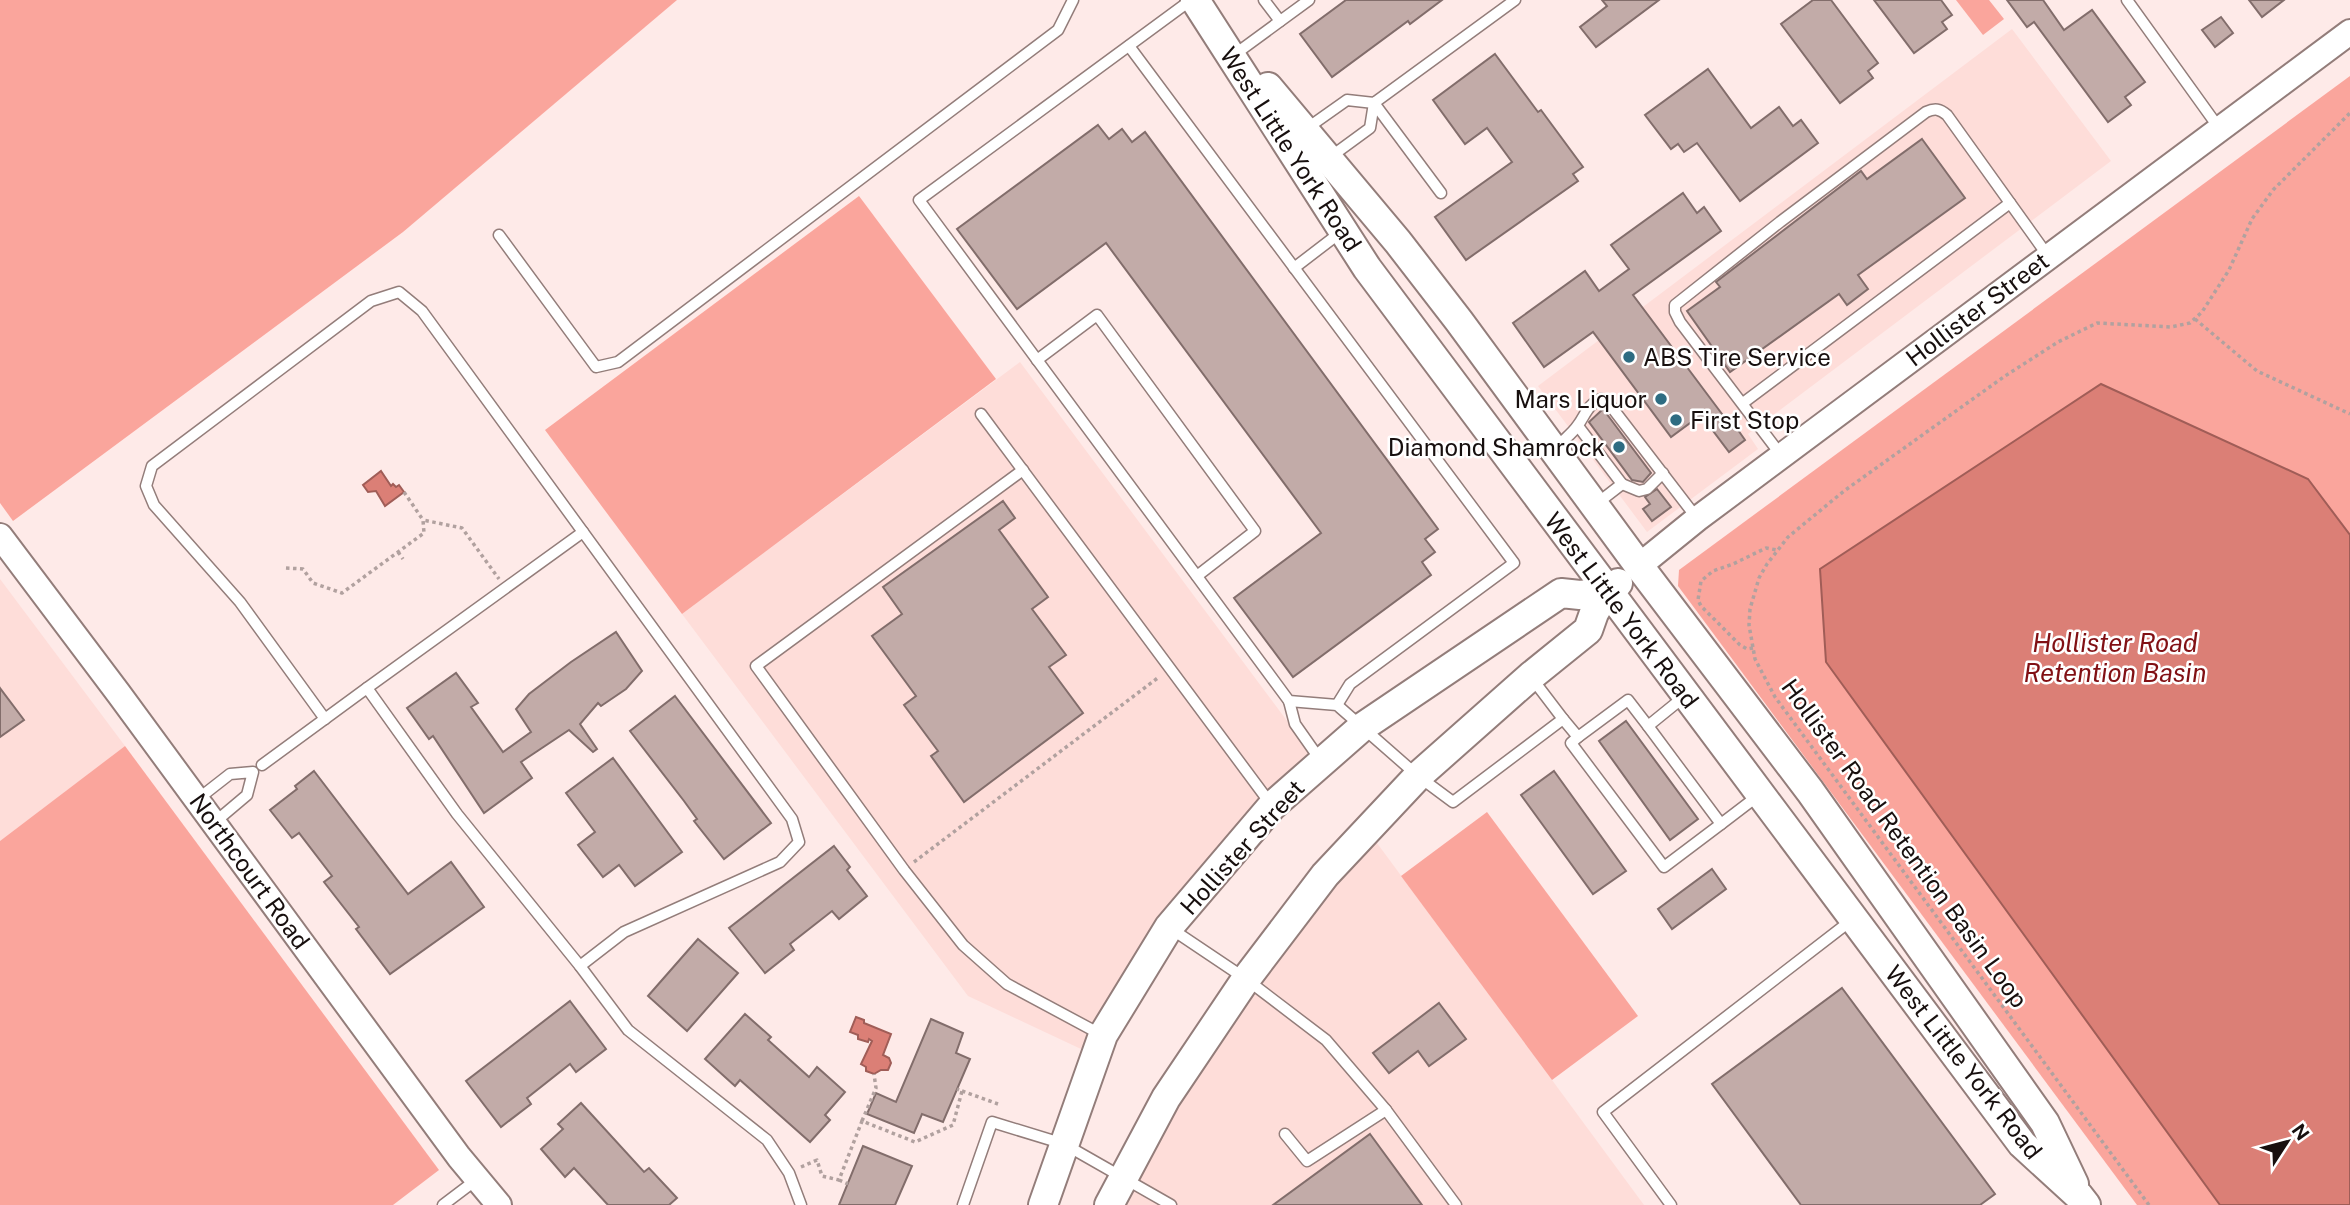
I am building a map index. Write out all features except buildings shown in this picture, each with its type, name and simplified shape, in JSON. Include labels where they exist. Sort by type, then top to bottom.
[{"type":"main road","name":"West Little York Road","points":[[1194,0],[1328,158],[1444,301],[1639,566],[1810,791],[2045,1123],[2083,1200]]},
{"type":"main road","name":"West Little York Road","points":[[1194,0],[1367,268],[2022,1144],[2083,1200]]},
{"type":"main road","name":"Hollister Street","points":[[1109,1205],[1166,1098],[1246,979],[1325,875],[1418,776],[1531,676],[1588,630],[1607,591],[1639,566]]},
{"type":"main road","name":"Hollister Street","points":[[1043,1205],[1102,1035],[1169,927],[1272,806],[1361,728],[1561,593],[1580,595],[1607,591]]},
{"type":"street","name":"Hollister Street","points":[[1639,566],[1697,519],[2350,32]]},
{"type":"street","name":"Northcourt Road","points":[[0,536],[499,1205]]},
{"type":"lane","points":[[499,235],[596,367],[618,362],[1058,30],[1073,0]]},
{"type":"lane","points":[[1194,0],[919,200],[1290,701],[1295,724],[1322,763]]},
{"type":"lane","points":[[1264,0],[1280,21]]},
{"type":"lane","points":[[1238,51],[1309,0]]},
{"type":"lane","points":[[1304,130],[1348,100],[1374,103],[1515,0]]},
{"type":"lane","points":[[2127,0],[2220,128]]},
{"type":"lane","points":[[1129,46],[1514,563],[1350,684],[1337,705]]},
{"type":"lane","points":[[1328,158],[1370,128],[1374,103]]},
{"type":"lane","points":[[1374,103],[1441,193]]},
{"type":"lane","points":[[1782,456],[1680,322],[1675,305],[1926,112],[1933,109],[1942,110],[2048,256]]},
{"type":"lane","points":[[1743,403],[2010,203]]},
{"type":"lane","points":[[1294,268],[1343,231]]},
{"type":"lane","points":[[325,719],[240,601],[155,505],[146,486],[152,466],[371,301],[399,292],[422,312],[792,819],[799,842],[780,862],[624,932],[580,966]]},
{"type":"lane","points":[[1037,360],[1097,316],[1105,326],[1255,531],[1198,576]]},
{"type":"lane","points":[[1554,450],[1578,426],[1584,411],[1601,399],[1610,405],[1697,519]]},
{"type":"lane","points":[[981,414],[1272,806]]},
{"type":"lane","points":[[1578,426],[1622,484],[1639,491],[1647,489],[1663,474]]},
{"type":"lane","points":[[1023,470],[756,666],[904,870],[963,945],[1007,984],[1102,1035]]},
{"type":"lane","points":[[1595,505],[1622,484]]},
{"type":"lane","points":[[262,765],[583,532]]},
{"type":"lane","points":[[1531,676],[1578,737]]},
{"type":"lane","points":[[367,688],[457,814],[628,1030],[767,1140],[789,1173],[801,1205]]},
{"type":"lane","points":[[1648,726],[1686,696]]},
{"type":"lane","points":[[1721,824],[1628,700],[1571,743],[1664,867],[1760,795]]},
{"type":"lane","points":[[1290,701],[1337,705],[1418,776],[1453,802],[1563,719]]},
{"type":"lane","points":[[197,799],[230,774],[253,772],[247,795],[214,822]]},
{"type":"lane","points":[[1671,1205],[1603,1112],[1853,919]]},
{"type":"lane","points":[[1169,927],[1246,979],[1325,1040],[1386,1110],[1455,1205]]},
{"type":"lane","points":[[1285,1134],[1307,1161],[1386,1110]]},
{"type":"lane","points":[[963,1205],[992,1122],[1064,1144],[1171,1205]]},
{"type":"lane","points":[[443,1205],[477,1179]]},
{"type":"path","points":[[2350,113],[2262,203],[2229,270],[2207,305],[2194,318],[2257,371],[2350,414]]},
{"type":"path","name":"Hollister Road Retention Basin Loop","points":[[2148,1205],[1798,730],[1764,678],[1753,648],[1749,625],[1753,594],[1767,564],[1788,537],[1844,491],[2005,376],[2058,342],[2096,323],[2171,327],[2190,323],[2194,318]]},
{"type":"path","points":[[286,568],[303,569],[313,583],[342,593],[424,533],[423,520],[404,492]]},
{"type":"path","points":[[423,520],[462,528],[505,588]]},
{"type":"path","points":[[1753,648],[1747,649],[1741,645],[1705,611],[1698,600],[1701,581],[1710,573],[1766,548],[1777,551]]},
{"type":"path","points":[[398,552],[403,559]]},
{"type":"path","points":[[1691,589],[1699,590]]},
{"type":"path","points":[[904,870],[1170,668]]},
{"type":"path","points":[[839,1180],[876,1088],[874,1074]]},
{"type":"path","points":[[957,1089],[998,1104]]},
{"type":"path","points":[[862,1121],[915,1142],[953,1125],[962,1091]]},
{"type":"path","points":[[789,1173],[817,1160],[822,1176],[848,1184]]},
{"type":"shaded area","points":[[0,0],[677,0],[403,232],[13,521],[0,503]]},
{"type":"shaded area","points":[[1956,0],[1989,0],[2004,19],[1983,35]]},
{"type":"shaded area","points":[[2012,29],[2111,161],[1748,434],[1758,449],[1647,532],[1538,386]]},
{"type":"shaded area","name":"Hollister Road Retention Basin","points":[[2350,76],[2350,1205],[2137,1205],[1678,586],[1679,570]]},
{"type":"shaded area","points":[[859,196],[996,379],[682,614],[545,430]]},
{"type":"shaded area","points":[[1020,362],[1308,749],[1309,755],[1307,760],[1248,814],[1180,890],[1119,993],[1081,1049],[968,996],[682,614]]},
{"type":"shaded area","points":[[0,579],[125,746],[0,841]]},
{"type":"shaded area","points":[[125,746],[439,1170],[393,1205],[0,1205],[0,841]]},
{"type":"shaded area","points":[[1487,812],[1638,1016],[1552,1080],[1401,876]]},
{"type":"shaded area","points":[[1374,839],[1644,1205],[1119,1205],[1171,1108],[1270,961]]},
{"type":"water","name":"Hollister Road Retention Basin","points":[[2101,384],[2308,479],[2350,535],[2350,1205],[2220,1205],[1826,662],[1820,569]]},
{"type":"water","points":[[381,471],[391,486],[399,485],[404,492],[385,506],[376,491],[368,492],[363,485]]},
{"type":"water","points":[[856,1017],[891,1034],[883,1055],[889,1058],[891,1063],[888,1070],[874,1074],[866,1071],[866,1067],[861,1064],[872,1041],[858,1039],[858,1035],[850,1032]]},
{"type":"place","name":"ABS Tire Service","points":[[1629,357]]},
{"type":"place","name":"Mars Liquor","points":[[1661,399]]},
{"type":"place","name":"First Stop","points":[[1676,420]]},
{"type":"place","name":"Diamond Shamrock","points":[[1619,447]]}]
